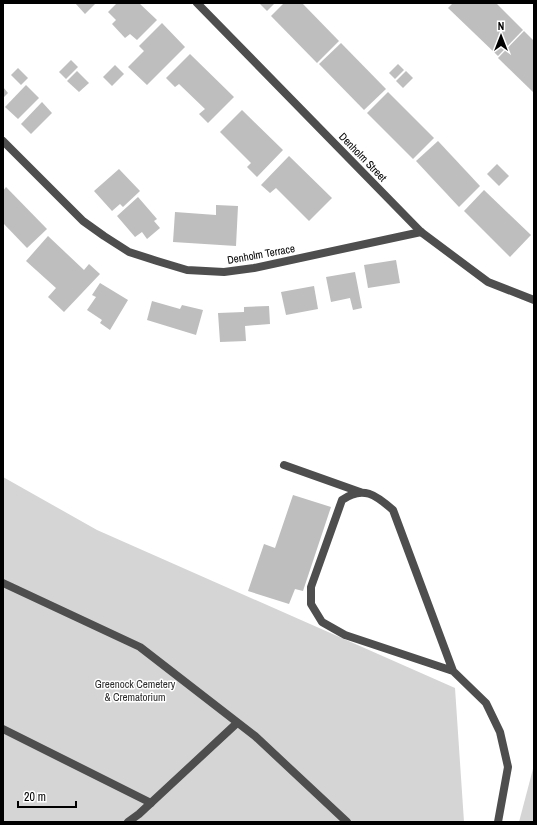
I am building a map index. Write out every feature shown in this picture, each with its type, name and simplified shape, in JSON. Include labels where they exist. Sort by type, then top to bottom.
[{"type":"street","name":"Denholm Street","points":[[197,3],[421,232],[488,282],[534,300]]},
{"type":"street","name":"Denholm Terrace","points":[[3,141],[83,221],[104,236],[129,252],[157,262],[187,270],[224,272],[254,268],[421,232]]},
{"type":"street","points":[[284,465],[360,492],[378,496],[393,510],[396,530],[453,671],[486,703],[500,732],[508,767],[498,822]]},
{"type":"street","points":[[360,492],[351,494],[342,500],[311,587],[311,604],[322,622],[345,635],[453,671]]},
{"type":"street","points":[[3,583],[140,647],[255,736],[347,822]]},
{"type":"street","points":[[128,822],[151,803],[237,723]]},
{"type":"street","points":[[3,729],[151,803]]},
{"type":"green space","name":"Greenock Cemetery & Crematorium","points":[[3,477],[97,530],[455,688],[464,822],[3,822]]},
{"type":"green space","points":[[534,765],[534,822],[519,822]]},
{"type":"building","points":[[75,3],[96,3],[85,14]]},
{"type":"building","points":[[117,3],[139,3],[157,20],[137,40],[130,34],[125,38],[112,24],[116,20],[108,12]]},
{"type":"building","points":[[259,3],[275,3],[267,11]]},
{"type":"building","points":[[284,3],[302,3],[339,41],[317,63],[271,16]]},
{"type":"building","points":[[453,3],[496,3],[523,30],[498,56],[448,8]]},
{"type":"building","points":[[162,23],[185,47],[147,85],[128,67],[144,51],[139,46]]},
{"type":"building","points":[[524,31],[534,41],[534,93],[498,58]]},
{"type":"building","points":[[341,43],[386,89],[364,110],[319,64]]},
{"type":"building","points":[[190,54],[234,97],[208,123],[199,114],[205,109],[179,84],[175,87],[166,78]]},
{"type":"building","points":[[71,60],[78,67],[66,79],[59,72]]},
{"type":"building","points":[[398,64],[404,70],[395,79],[389,73]]},
{"type":"building","points":[[115,65],[124,74],[112,86],[103,77]]},
{"type":"building","points":[[18,68],[28,78],[21,85],[11,75]]},
{"type":"building","points":[[77,71],[89,83],[79,92],[67,81]]},
{"type":"building","points":[[406,71],[413,78],[403,88],[396,81]]},
{"type":"building","points":[[26,85],[39,98],[18,119],[5,107]]},
{"type":"building","points":[[3,87],[8,93],[3,98]]},
{"type":"building","points":[[388,92],[434,138],[413,159],[367,113]]},
{"type":"building","points":[[42,102],[52,113],[31,134],[21,124]]},
{"type":"building","points":[[242,110],[283,150],[257,177],[247,167],[251,163],[220,132]]},
{"type":"building","points":[[438,141],[480,186],[459,207],[416,161]]},
{"type":"building","points":[[289,156],[332,198],[309,221],[276,188],[270,193],[261,185]]},
{"type":"building","points":[[497,164],[509,176],[499,186],[487,174]]},
{"type":"building","points":[[119,169],[140,191],[123,207],[120,204],[112,211],[94,191]]},
{"type":"building","points":[[6,187],[47,229],[27,248],[3,223],[3,191]]},
{"type":"building","points":[[484,190],[531,235],[510,257],[464,211]]},
{"type":"building","points":[[138,197],[157,219],[154,221],[160,228],[147,239],[142,232],[135,237],[117,216]]},
{"type":"building","points":[[216,205],[238,206],[236,246],[173,242],[175,212],[216,215]]},
{"type":"building","points":[[48,236],[84,270],[89,264],[100,274],[64,312],[48,297],[56,288],[26,261]]},
{"type":"building","points":[[396,260],[400,283],[368,288],[364,265]]},
{"type":"building","points":[[355,272],[362,308],[353,310],[350,298],[331,302],[326,277]]},
{"type":"building","points":[[100,283],[128,300],[110,330],[100,323],[102,320],[87,310],[96,297],[92,295]]},
{"type":"building","points":[[314,286],[318,309],[286,315],[281,292]]},
{"type":"building","points":[[152,301],[180,309],[182,305],[203,310],[196,335],[147,320]]},
{"type":"building","points":[[269,306],[270,324],[245,326],[246,341],[220,342],[218,313],[244,312],[244,307]]},
{"type":"building","points":[[293,495],[331,507],[303,591],[295,589],[289,604],[248,591],[264,544],[275,548]]}]
